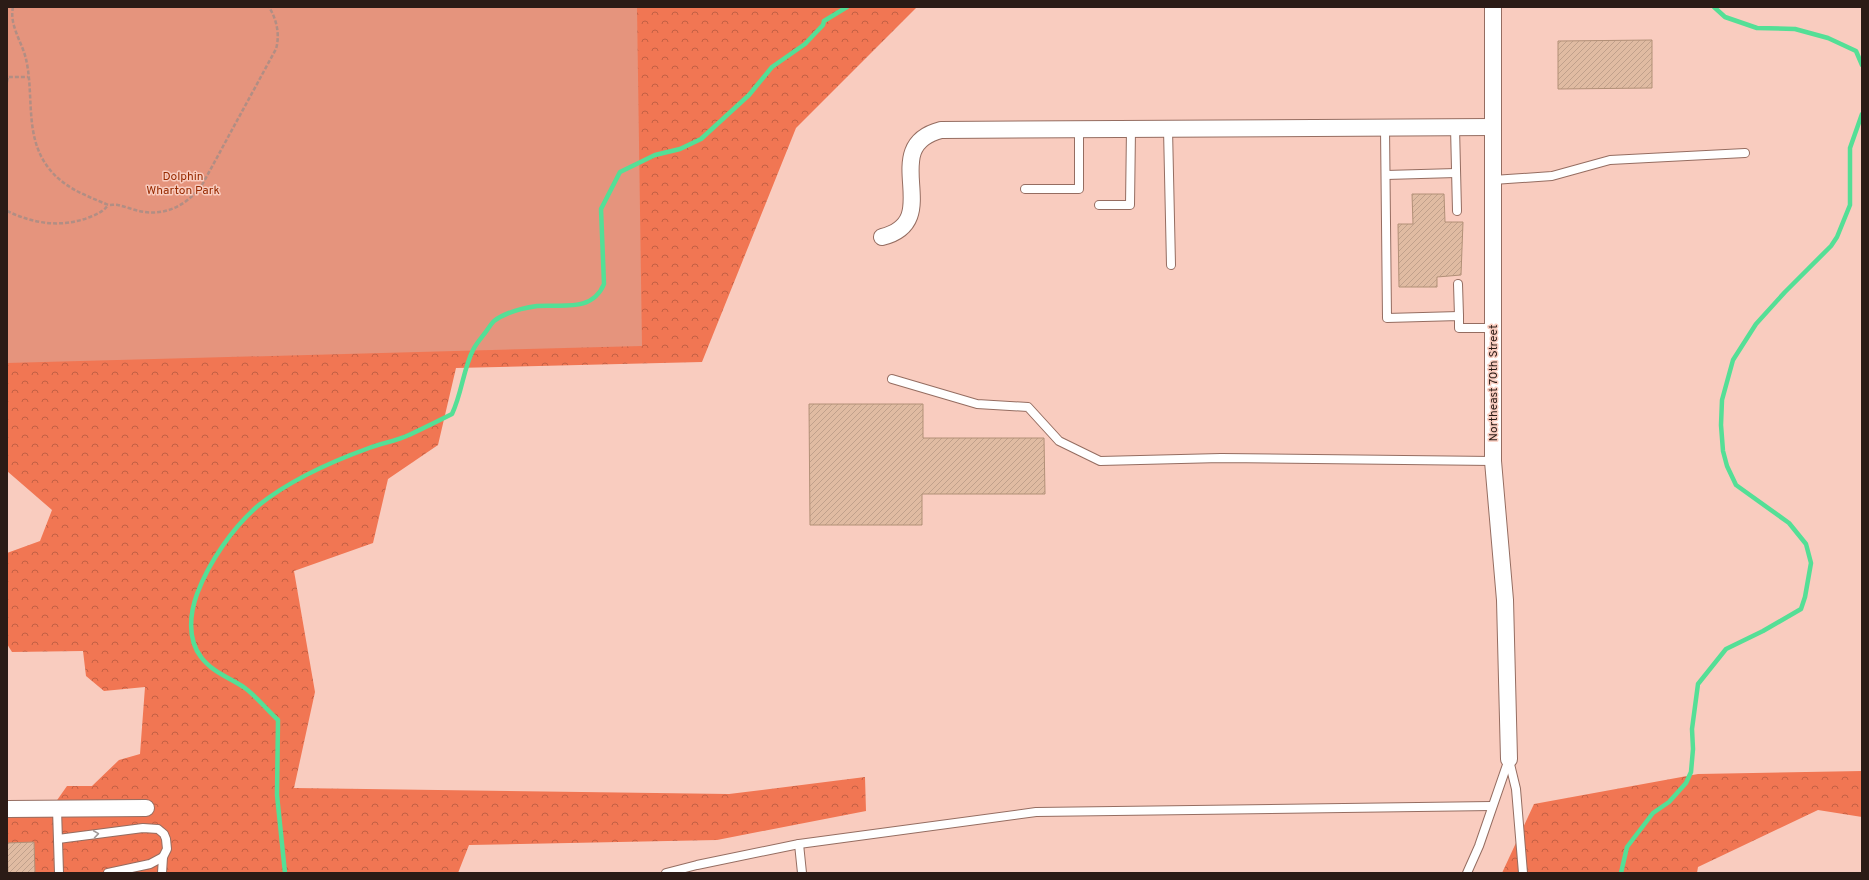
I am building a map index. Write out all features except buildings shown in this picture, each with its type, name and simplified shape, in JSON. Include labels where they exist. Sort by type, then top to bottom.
[{"type":"street","name":"Northeast 70th Street","points":[[1493,7],[1493,461],[1506,600],[1509,759]]},
{"type":"street","points":[[882,237],[894,234],[906,225],[911,215],[911,160],[916,143],[928,133],[941,130],[1493,127]]},
{"type":"street","points":[[7,809],[146,808]]},
{"type":"lane","points":[[1455,127],[1457,211]]},
{"type":"lane","points":[[1385,128],[1387,318],[1459,316]]},
{"type":"lane","points":[[1025,189],[1079,189],[1080,129]]},
{"type":"lane","points":[[1099,205],[1130,205],[1130,129]]},
{"type":"lane","points":[[1168,129],[1171,265]]},
{"type":"lane","points":[[1493,180],[1552,176],[1610,160],[1745,153]]},
{"type":"lane","points":[[1386,175],[1456,173]]},
{"type":"lane","points":[[1458,284],[1459,328],[1493,328]]},
{"type":"lane","points":[[892,379],[977,404],[1028,407],[1059,441],[1100,461],[1221,458],[1493,461]]},
{"type":"lane","points":[[1467,873],[1479,846],[1509,759]]},
{"type":"lane","points":[[1509,759],[1516,789],[1524,873]]},
{"type":"lane","points":[[666,873],[697,865],[799,844],[1036,812],[1492,806]]},
{"type":"lane","points":[[57,808],[59,873]]},
{"type":"lane","points":[[58,839],[143,828],[158,829],[164,834],[166,839],[162,873]]},
{"type":"lane","points":[[799,844],[802,873]]},
{"type":"lane","points":[[108,873],[150,864],[163,857]]},
{"type":"path","points":[[13,7],[13,24],[26,60],[32,128],[35,141],[45,162],[66,186],[108,205],[119,205],[146,212],[161,212],[178,207],[195,195],[202,185],[276,49],[278,36],[277,24],[269,7]]},
{"type":"path","points":[[7,82],[8,77],[28,77]]},
{"type":"path","points":[[7,211],[31,221],[62,224],[90,217],[104,210],[108,205]]},
{"type":"green space","name":"Dolphin Wharton Park","points":[[7,7],[637,7],[642,346],[7,363]]},
{"type":"green space","points":[[353,7],[917,7],[796,128],[702,362],[456,368],[438,445],[388,479],[373,543],[294,571],[315,692],[294,788],[729,794],[865,777],[866,811],[717,840],[469,845],[458,873],[7,873],[7,814],[48,813],[67,786],[92,786],[119,760],[140,754],[145,687],[104,691],[86,676],[83,651],[12,652],[7,644],[7,553],[40,541],[52,510],[7,471],[7,300]]},
{"type":"green space","points":[[1862,771],[1862,817],[1818,810],[1698,867],[1697,873],[1502,873],[1534,804],[1698,774]]},
{"type":"waterway","points":[[285,873],[277,795],[278,720],[254,695],[210,667],[201,657],[193,642],[191,618],[195,601],[202,582],[215,558],[231,534],[249,514],[271,496],[297,480],[341,459],[374,446],[404,437],[452,414],[473,350],[494,321],[509,313],[526,308],[537,306],[566,306],[584,303],[599,293],[604,284],[601,209],[620,172],[655,155],[680,149],[701,139],[749,95],[772,67],[805,44],[823,25],[824,21],[847,7]]},
{"type":"waterway","points":[[1714,7],[1725,17],[1757,28],[1795,29],[1828,38],[1856,51],[1862,65]]},
{"type":"waterway","points":[[1621,873],[1627,847],[1653,813],[1669,802],[1686,783],[1691,772],[1693,749],[1692,729],[1698,684],[1726,649],[1763,631],[1801,609],[1805,597],[1811,563],[1806,544],[1789,523],[1736,485],[1727,466],[1723,451],[1721,425],[1722,400],[1733,360],[1756,324],[1785,292],[1831,246],[1837,237],[1850,205],[1850,148],[1862,114]]}]
